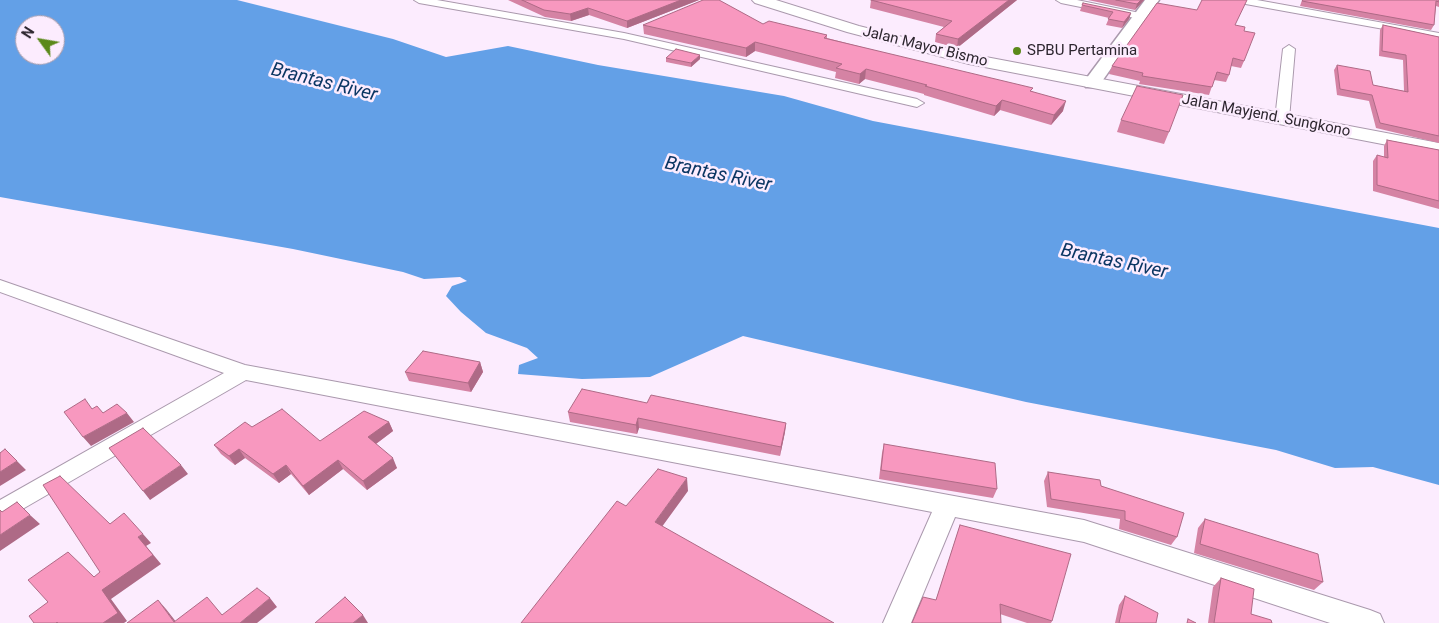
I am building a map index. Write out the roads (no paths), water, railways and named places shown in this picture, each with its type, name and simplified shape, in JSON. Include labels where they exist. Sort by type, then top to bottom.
[{"type":"main road","name":"Jalan Mayor Bismo","points":[[760,0],[821,20],[919,47],[1092,83]]},
{"type":"main road","name":"Jalan Mayjend. Sungkono","points":[[1092,83],[1439,149]]},
{"type":"street","points":[[420,0],[624,36],[917,103]]},
{"type":"street","points":[[1061,0],[1140,16]]},
{"type":"street","points":[[1092,83],[1152,0]]},
{"type":"street","points":[[1240,0],[1439,36]]},
{"type":"street","points":[[624,36],[644,27]]},
{"type":"street","points":[[1282,119],[1289,49]]},
{"type":"street","points":[[0,286],[243,372],[1084,531],[1370,623]]},
{"type":"street","points":[[0,512],[243,372]]},
{"type":"street","points":[[896,623],[948,504]]},
{"type":"water","name":"Brantas River","points":[[0,0],[237,0],[393,39],[446,57],[508,46],[598,65],[784,96],[873,121],[1439,228],[1439,485],[1373,467],[1335,468],[1276,450],[1026,402],[743,336],[650,377],[582,379],[518,374],[519,365],[538,358],[527,348],[486,333],[461,312],[446,296],[452,286],[467,281],[460,277],[424,279],[403,272],[293,249],[0,197]]},
{"type":"place","name":"SPBU Pertamina","points":[[1017,51]]}]
